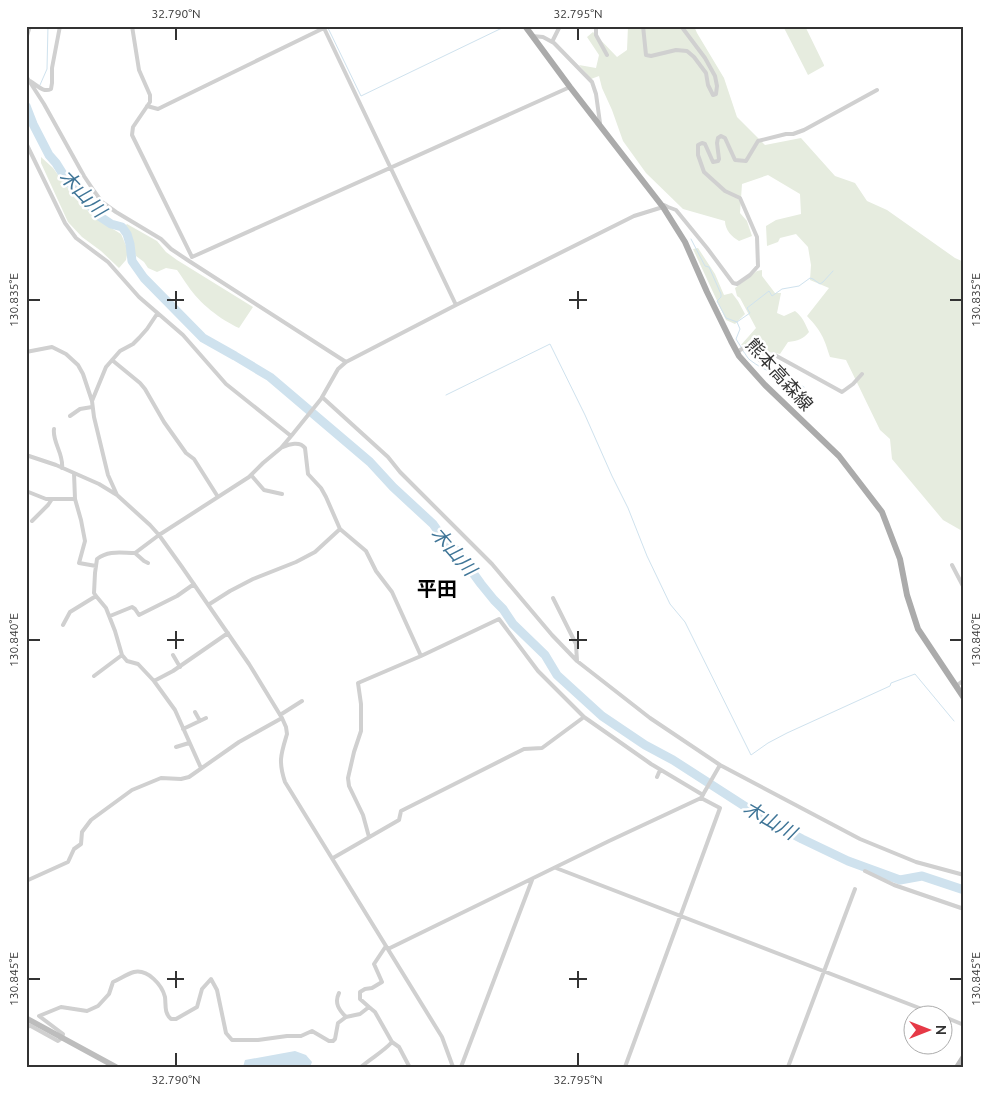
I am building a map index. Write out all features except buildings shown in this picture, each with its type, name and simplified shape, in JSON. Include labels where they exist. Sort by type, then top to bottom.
[{"type":"main road","name":"熊本高森線","points":[[525,26],[570,88],[661,204],[685,242],[707,292],[739,356],[765,385],[839,456],[882,512],[900,559],[907,595],[918,629],[964,698]]},
{"type":"street","points":[[26,39],[30,26]]},
{"type":"street","points":[[27,78],[44,90],[51,90],[52,68],[60,26]]},
{"type":"street","points":[[132,26],[139,70],[150,95],[150,102],[132,127],[132,135],[191,259]]},
{"type":"street","points":[[552,42],[560,26]]},
{"type":"street","points":[[596,26],[596,36],[607,55]]},
{"type":"street","points":[[643,26],[646,55],[651,56],[676,50],[687,51],[706,73],[708,85],[713,95],[716,94],[715,76],[705,58],[681,26]]},
{"type":"street","points":[[147,106],[158,109],[325,27],[456,305]]},
{"type":"street","points":[[532,36],[543,37],[552,42],[592,82],[596,94],[600,125]]},
{"type":"street","points":[[27,78],[44,104],[84,176],[102,202],[346,362]]},
{"type":"street","points":[[191,259],[570,88]]},
{"type":"street","points":[[135,553],[159,535],[251,475],[281,448],[321,398],[338,369],[346,362],[634,216],[661,204],[676,210],[733,283],[737,284],[750,275],[758,266],[757,237],[740,198],[725,191],[704,172],[698,155],[698,145],[705,144],[713,162],[718,161],[717,143],[718,138],[721,136],[725,138],[735,160],[746,161],[758,141],[804,130],[877,90]]},
{"type":"street","points":[[26,143],[64,224],[76,238],[108,262],[139,297],[183,335],[226,384],[292,435]]},
{"type":"street","points":[[92,401],[106,367],[120,351],[140,338],[157,314]]},
{"type":"street","points":[[26,352],[52,347],[66,354],[78,365],[92,401],[108,475],[117,495]]},
{"type":"street","points":[[737,352],[745,347],[761,361],[764,361],[773,354],[842,392],[854,384],[862,374]]},
{"type":"street","points":[[112,360],[145,389],[164,422],[186,453],[194,459],[218,497]]},
{"type":"street","points":[[321,398],[388,457],[400,472],[492,564],[552,635],[577,661],[650,718],[720,766],[860,839],[916,862],[964,875]]},
{"type":"street","points":[[70,416],[80,409],[92,407]]},
{"type":"street","points":[[54,429],[53,434],[60,453],[62,468]]},
{"type":"street","points":[[281,448],[292,444],[301,444],[305,448],[308,474],[324,493],[340,529],[366,551],[376,572],[392,592],[421,656]]},
{"type":"street","points":[[26,455],[74,473],[99,484],[117,495],[140,514],[159,535],[194,584],[249,664],[281,717],[287,730],[280,764],[285,782],[442,1037],[453,1067]]},
{"type":"street","points":[[74,473],[75,499],[85,541],[79,563],[96,566]]},
{"type":"street","points":[[251,475],[264,490],[282,494]]},
{"type":"street","points":[[26,491],[46,499],[75,499]]},
{"type":"street","points":[[32,520],[52,499]]},
{"type":"street","points":[[208,605],[253,579],[296,562],[315,552],[340,529]]},
{"type":"street","points":[[148,563],[135,553],[120,552],[100,556],[97,559],[93,588],[96,596],[110,616],[122,655],[127,661],[138,664],[154,681],[175,710],[201,768]]},
{"type":"street","points":[[952,565],[964,588]]},
{"type":"street","points":[[110,616],[132,607],[139,616],[178,596],[194,584]]},
{"type":"street","points":[[63,625],[70,612],[96,596]]},
{"type":"street","points":[[553,598],[576,644],[577,661]]},
{"type":"street","points":[[369,837],[363,815],[349,786],[348,778],[360,731],[361,704],[358,683],[500,619],[538,671],[584,718],[720,808],[625,1067]]},
{"type":"street","points":[[154,681],[173,671],[228,634]]},
{"type":"street","points":[[94,676],[122,655]]},
{"type":"street","points":[[173,655],[180,666]]},
{"type":"street","points":[[956,686],[964,680]]},
{"type":"street","points":[[26,881],[68,862],[74,849],[80,844],[82,832],[91,820],[132,790],[160,778],[181,779],[188,777],[281,717],[302,701]]},
{"type":"street","points":[[195,712],[200,721]]},
{"type":"street","points":[[183,729],[206,718]]},
{"type":"street","points":[[333,858],[399,820],[401,812],[524,749],[542,748],[584,718]]},
{"type":"street","points":[[176,747],[189,743]]},
{"type":"street","points":[[409,1067],[399,1047],[392,1042],[375,1012],[360,999],[360,992],[365,988],[372,988],[384,982],[374,964],[387,948],[702,797],[720,766]]},
{"type":"street","points":[[657,777],[660,770]]},
{"type":"street","points":[[556,868],[916,1006]]},
{"type":"street","points":[[864,871],[964,909]]},
{"type":"street","points":[[462,1067],[532,880]]},
{"type":"street","points":[[788,1067],[855,889]]},
{"type":"street","points":[[62,1038],[63,1034],[39,1016],[61,1007],[87,1011],[98,1006],[109,994],[113,982],[137,971],[147,974],[158,984],[165,998],[166,1012],[171,1019],[176,1019],[197,1007],[202,989],[211,979],[217,990],[226,1033],[232,1040],[258,1040],[301,1036],[312,1032],[329,1041],[333,1041],[338,1024],[346,1017],[360,1014],[369,1007]]},
{"type":"street","points":[[339,993],[336,998],[337,1004],[339,1010],[346,1017]]},
{"type":"street","points":[[26,1018],[116,1067]]},
{"type":"street","points":[[952,1020],[964,1024]]},
{"type":"street","points":[[26,1030],[28,1024],[58,1041],[62,1038]]},
{"type":"street","points":[[361,1067],[371,1058],[384,1051],[392,1042]]},
{"type":"street","points":[[957,1067],[964,1056]]},
{"type":"shaded area","points":[[628,26],[694,26],[724,78],[737,117],[765,145],[801,138],[835,176],[855,183],[867,201],[887,210],[955,258],[964,262],[964,532],[943,520],[892,459],[890,439],[880,430],[846,360],[830,357],[822,335],[807,316],[829,288],[810,280],[811,265],[808,247],[796,234],[780,238],[778,242],[767,246],[766,226],[776,220],[801,214],[800,194],[768,175],[742,184],[740,213],[747,221],[752,236],[739,241],[729,233],[725,221],[683,209],[646,173],[623,141],[599,76],[591,79],[579,65],[596,68],[599,55],[587,37],[593,32],[617,57],[627,50]]},
{"type":"shaded area","points":[[783,26],[805,26],[824,66],[808,75]]},
{"type":"shaded area","points":[[41,157],[53,168],[72,194],[95,218],[121,234],[128,250],[126,260],[119,268],[82,237],[68,222],[41,163]]},
{"type":"shaded area","points":[[127,224],[157,241],[166,252],[177,260],[253,307],[239,328],[218,316],[204,305],[177,270],[166,268],[157,272],[148,268],[136,256],[132,239],[125,226]]},
{"type":"shaded area","points":[[698,248],[715,274],[724,295],[732,293],[745,314],[735,324],[726,320],[693,249]]},
{"type":"shaded area","points":[[762,270],[762,276],[775,293],[781,293],[777,313],[784,316],[795,311],[805,323],[809,332],[800,339],[788,342],[780,354],[771,352],[765,358],[761,358],[749,347],[741,345],[756,328],[740,298],[737,296],[735,288],[757,271]]},
{"type":"water","points":[[295,1051],[306,1055],[312,1062],[310,1067],[243,1067],[245,1060]]},
{"type":"waterway","points":[[40,85],[47,69],[48,26]]},
{"type":"waterway","points":[[328,28],[361,96],[503,26]]},
{"type":"waterway","name":"木山川","points":[[26,106],[49,155],[66,179],[99,216],[111,224],[122,227],[127,234],[132,261],[144,278],[203,338],[270,377],[370,462],[393,487],[433,524],[445,541],[457,551],[513,624],[545,655],[557,675],[602,716],[766,820],[802,839],[848,861],[900,880],[922,876],[964,890]]},
{"type":"waterway","points":[[691,239],[705,266],[709,267],[721,294],[717,301],[726,318],[737,322],[740,329],[736,339],[741,347]]},
{"type":"waterway","points":[[737,322],[750,313],[747,308],[769,291],[772,296],[782,289],[799,286],[810,278],[820,284],[833,271]]},
{"type":"waterway","points":[[446,395],[550,344],[628,508],[647,556],[670,604],[685,622],[751,755],[787,733],[890,686],[891,683],[915,674],[954,721]]},
{"type":"waterway","points":[[743,351],[756,364],[804,387]]},
{"type":"district","name":"平田","points":[[437,588]]}]
